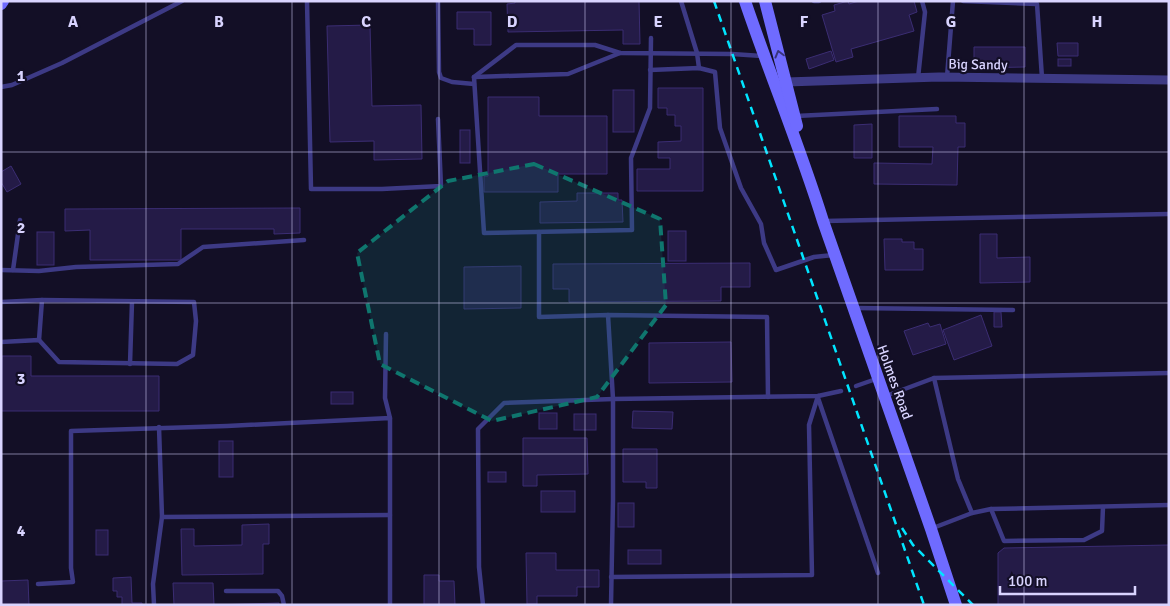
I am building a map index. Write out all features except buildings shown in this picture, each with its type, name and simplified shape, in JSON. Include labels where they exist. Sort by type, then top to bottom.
[{"type":"main road","name":"Holmes Road","points":[[745,1],[763,56],[807,170],[956,605]]},
{"type":"main road","name":"Holmes Road","points":[[765,1],[807,170]]},
{"type":"street","name":"Big Sandy","points":[[786,82],[946,77],[1169,80]]},
{"type":"lane","points":[[1,87],[12,85],[62,63],[182,1]]},
{"type":"lane","points":[[307,1],[311,189],[382,189],[441,186],[438,119]]},
{"type":"lane","points":[[438,1],[439,72],[441,78],[452,82],[474,84]]},
{"type":"lane","points":[[681,1],[697,54],[699,68]]},
{"type":"lane","points":[[814,1],[819,1]]},
{"type":"lane","points":[[918,78],[925,12],[922,1]]},
{"type":"lane","points":[[946,77],[953,1]]},
{"type":"lane","points":[[962,1],[1037,4],[1042,78]]},
{"type":"lane","points":[[474,77],[484,233],[632,230],[631,158],[650,108],[651,38]]},
{"type":"lane","points":[[474,77],[516,45],[595,45],[620,54],[763,56]]},
{"type":"lane","points":[[474,77],[568,74],[620,54]]},
{"type":"lane","points":[[650,70],[699,68],[715,72],[720,128],[741,188],[760,224],[764,243],[776,270],[814,257],[835,255]]},
{"type":"lane","points":[[795,116],[937,109]]},
{"type":"lane","points":[[823,221],[1169,214]]},
{"type":"lane","points":[[13,270],[20,220]]},
{"type":"lane","points":[[539,232],[539,317],[767,317],[768,397]]},
{"type":"lane","points":[[1,270],[178,264],[203,247],[304,240]]},
{"type":"lane","points":[[1,302],[42,300],[194,302],[196,321],[193,355],[177,364],[59,362],[39,340],[42,300]]},
{"type":"lane","points":[[130,364],[132,302]]},
{"type":"lane","points":[[853,308],[1013,310]]},
{"type":"lane","points":[[608,316],[613,399],[610,605]]},
{"type":"lane","points":[[386,334],[385,398],[390,418],[390,605]]},
{"type":"lane","points":[[1,342],[39,340]]},
{"type":"lane","points":[[884,397],[934,378],[1169,374]]},
{"type":"lane","points":[[934,378],[958,479],[972,513]]},
{"type":"lane","points":[[856,386],[878,379]]},
{"type":"lane","points":[[483,605],[479,567],[478,428],[504,403],[613,399],[818,396],[841,392]]},
{"type":"lane","points":[[818,396],[878,573]]},
{"type":"lane","points":[[611,576],[812,575],[809,425],[818,396]]},
{"type":"lane","points":[[38,584],[73,582],[71,568],[71,431],[390,418]]},
{"type":"lane","points":[[154,605],[153,584],[162,517],[160,427]]},
{"type":"lane","points":[[931,529],[972,513],[991,509],[1169,505]]},
{"type":"lane","points":[[991,509],[1004,541],[1084,540],[1102,531],[1103,507]]},
{"type":"lane","points":[[162,517],[390,516]]},
{"type":"lane","points":[[226,592],[278,591],[282,596],[284,605]]},
{"type":"highlighted area","points":[[534,164],[660,219],[666,305],[597,397],[492,421],[380,364],[357,253],[448,181]]},
{"type":"railway","points":[[714,1],[924,605]]},
{"type":"railway","points":[[902,528],[913,545],[973,605]]}]
